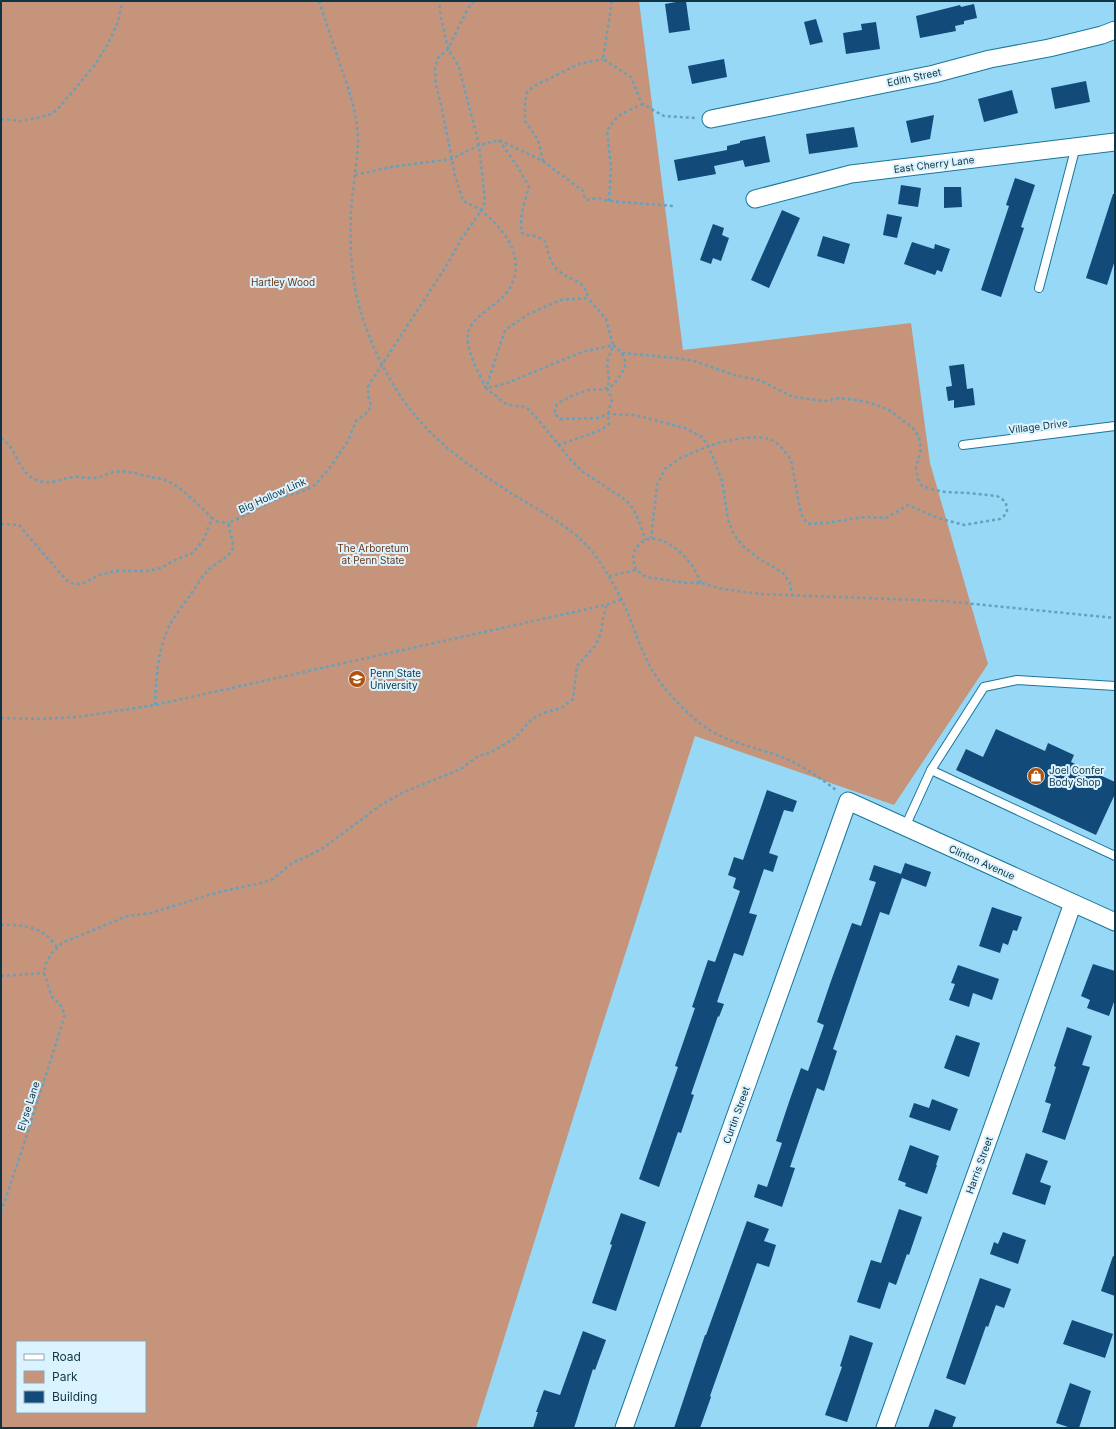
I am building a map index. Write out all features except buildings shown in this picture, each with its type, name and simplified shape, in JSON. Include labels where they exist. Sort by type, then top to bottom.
[{"type":"street","name":"Edith Street","points":[[712,120],[934,74],[990,59],[1057,46],[1102,35],[1115,30]]},
{"type":"street","name":"East Cherry Lane","points":[[755,199],[851,174],[1115,142]]},
{"type":"street","name":"Clinton Avenue","points":[[848,801],[1115,922]]},
{"type":"street","name":"Curtin Street","points":[[624,1428],[848,801]]},
{"type":"street","name":"Harris Street","points":[[885,1428],[1073,903]]},
{"type":"lane","points":[[1039,288],[1076,146]]},
{"type":"lane","name":"Village Drive","points":[[963,445],[1115,426]]},
{"type":"lane","points":[[905,827],[931,770],[984,687],[1017,680],[1115,686]]},
{"type":"lane","points":[[931,770],[1115,856]]},
{"type":"path","points":[[1,119],[22,121],[49,116],[57,110],[94,66],[108,44],[118,22],[122,1]]},
{"type":"path","points":[[319,1],[356,116],[358,144],[350,230],[354,280],[362,313],[370,336],[382,365],[393,385],[407,405],[428,430],[451,450],[490,478],[563,526],[595,555],[609,576],[653,671],[680,704],[695,719],[710,731],[727,740],[780,756],[794,762],[841,793],[848,801]]},
{"type":"path","points":[[382,365],[445,268],[462,238],[481,211],[485,202],[479,145],[459,67],[448,48],[439,1]]},
{"type":"path","points":[[474,1],[467,10],[448,48],[438,58],[435,69],[436,85],[455,175],[463,201],[481,211],[508,239],[512,245],[516,260],[516,271],[507,293],[469,328],[468,347],[486,388],[506,404],[522,406],[528,409],[583,472],[626,500],[631,505],[641,526],[645,540]]},
{"type":"path","points":[[602,59],[612,1]]},
{"type":"path","points":[[543,161],[538,140],[525,121],[525,103],[527,92],[536,85],[579,64],[602,59],[631,77],[642,104],[664,116],[712,120]]},
{"type":"path","points":[[609,200],[611,167],[607,130],[618,116],[642,104]]},
{"type":"path","points":[[355,175],[391,167],[452,158],[479,145],[499,140],[543,161],[583,192],[585,199],[589,200],[598,198],[673,206]]},
{"type":"path","points":[[499,140],[518,167],[528,187],[523,208],[522,233],[536,236],[545,241],[551,261],[559,271],[578,282],[586,290],[588,298],[606,319],[613,346],[607,363],[609,381],[607,388],[612,399],[608,414],[609,424],[601,430],[558,445]]},
{"type":"path","points":[[486,388],[505,330],[527,315],[560,300],[588,298]]},
{"type":"path","points":[[486,388],[505,384],[582,352],[613,346],[622,353],[626,363],[620,376],[607,388],[589,390],[571,396],[557,404],[554,413],[560,419],[572,420],[597,418],[608,414],[634,415],[685,428],[702,437],[708,446],[722,481],[728,519],[733,533],[743,546],[758,558],[783,573],[790,583],[792,595]]},
{"type":"path","points":[[622,353],[694,361],[734,375],[759,380],[792,397],[825,401],[839,398],[856,400],[871,403],[889,410],[913,428],[918,437],[921,449],[916,469],[921,486],[946,492],[996,496],[1006,503],[1007,511],[1000,519],[964,525],[938,518],[908,505],[886,518],[865,517],[808,524],[801,514],[791,460],[787,453],[770,439],[750,438],[721,442],[708,446],[679,459],[665,469],[657,485],[651,538]]},
{"type":"path","name":"Big Hollow Link","points":[[155,705],[158,663],[165,636],[170,625],[207,570],[216,562],[227,556],[233,547],[229,523],[281,497],[301,492],[315,485],[331,466],[348,441],[356,421],[369,411],[371,405],[368,395],[368,387],[382,365]]},
{"type":"path","points":[[1,438],[12,449],[27,475],[36,480],[45,483],[73,477],[104,477],[113,472],[140,473],[148,477],[163,480],[174,486],[192,499],[212,518],[218,522],[229,523]]},
{"type":"path","points":[[1,524],[19,526],[66,580],[74,584],[82,584],[100,575],[115,571],[161,568],[177,559],[193,553],[204,539],[212,518]]},
{"type":"path","points":[[700,583],[694,568],[682,554],[669,544],[651,538],[645,540],[637,547],[632,558],[636,570],[646,576],[686,583],[700,583],[753,593],[944,601],[1115,618]]},
{"type":"path","points":[[609,576],[636,570]]},
{"type":"path","points":[[1,718],[41,719],[78,717],[155,705],[621,600]]},
{"type":"path","points":[[1,976],[44,974],[46,963],[52,953],[62,943],[127,916],[151,913],[219,892],[261,883],[273,878],[292,863],[323,848],[381,805],[404,792],[460,769],[478,756],[490,753],[507,743],[516,737],[532,719],[543,713],[561,708],[573,699],[577,666],[594,646],[601,633],[603,617],[607,604]]},
{"type":"path","points":[[1,925],[13,924],[31,928],[46,935],[57,947]]},
{"type":"path","name":"Elyse Lane","points":[[1,1212],[65,1015],[60,1004],[52,997],[44,974]]},
{"type":"green space","name":"The Arboretum at Penn State","points":[[1,1],[639,1],[683,350],[911,323],[930,463],[988,664],[894,805],[695,736],[476,1428],[1,1428]]},
{"type":"place","name":"Penn State University","points":[[357,679]]},
{"type":"place","name":"Joel Confer Body Shop","points":[[1036,776]]},
{"type":"park label","name":"Hartley Wood","points":[[283,282]]}]
